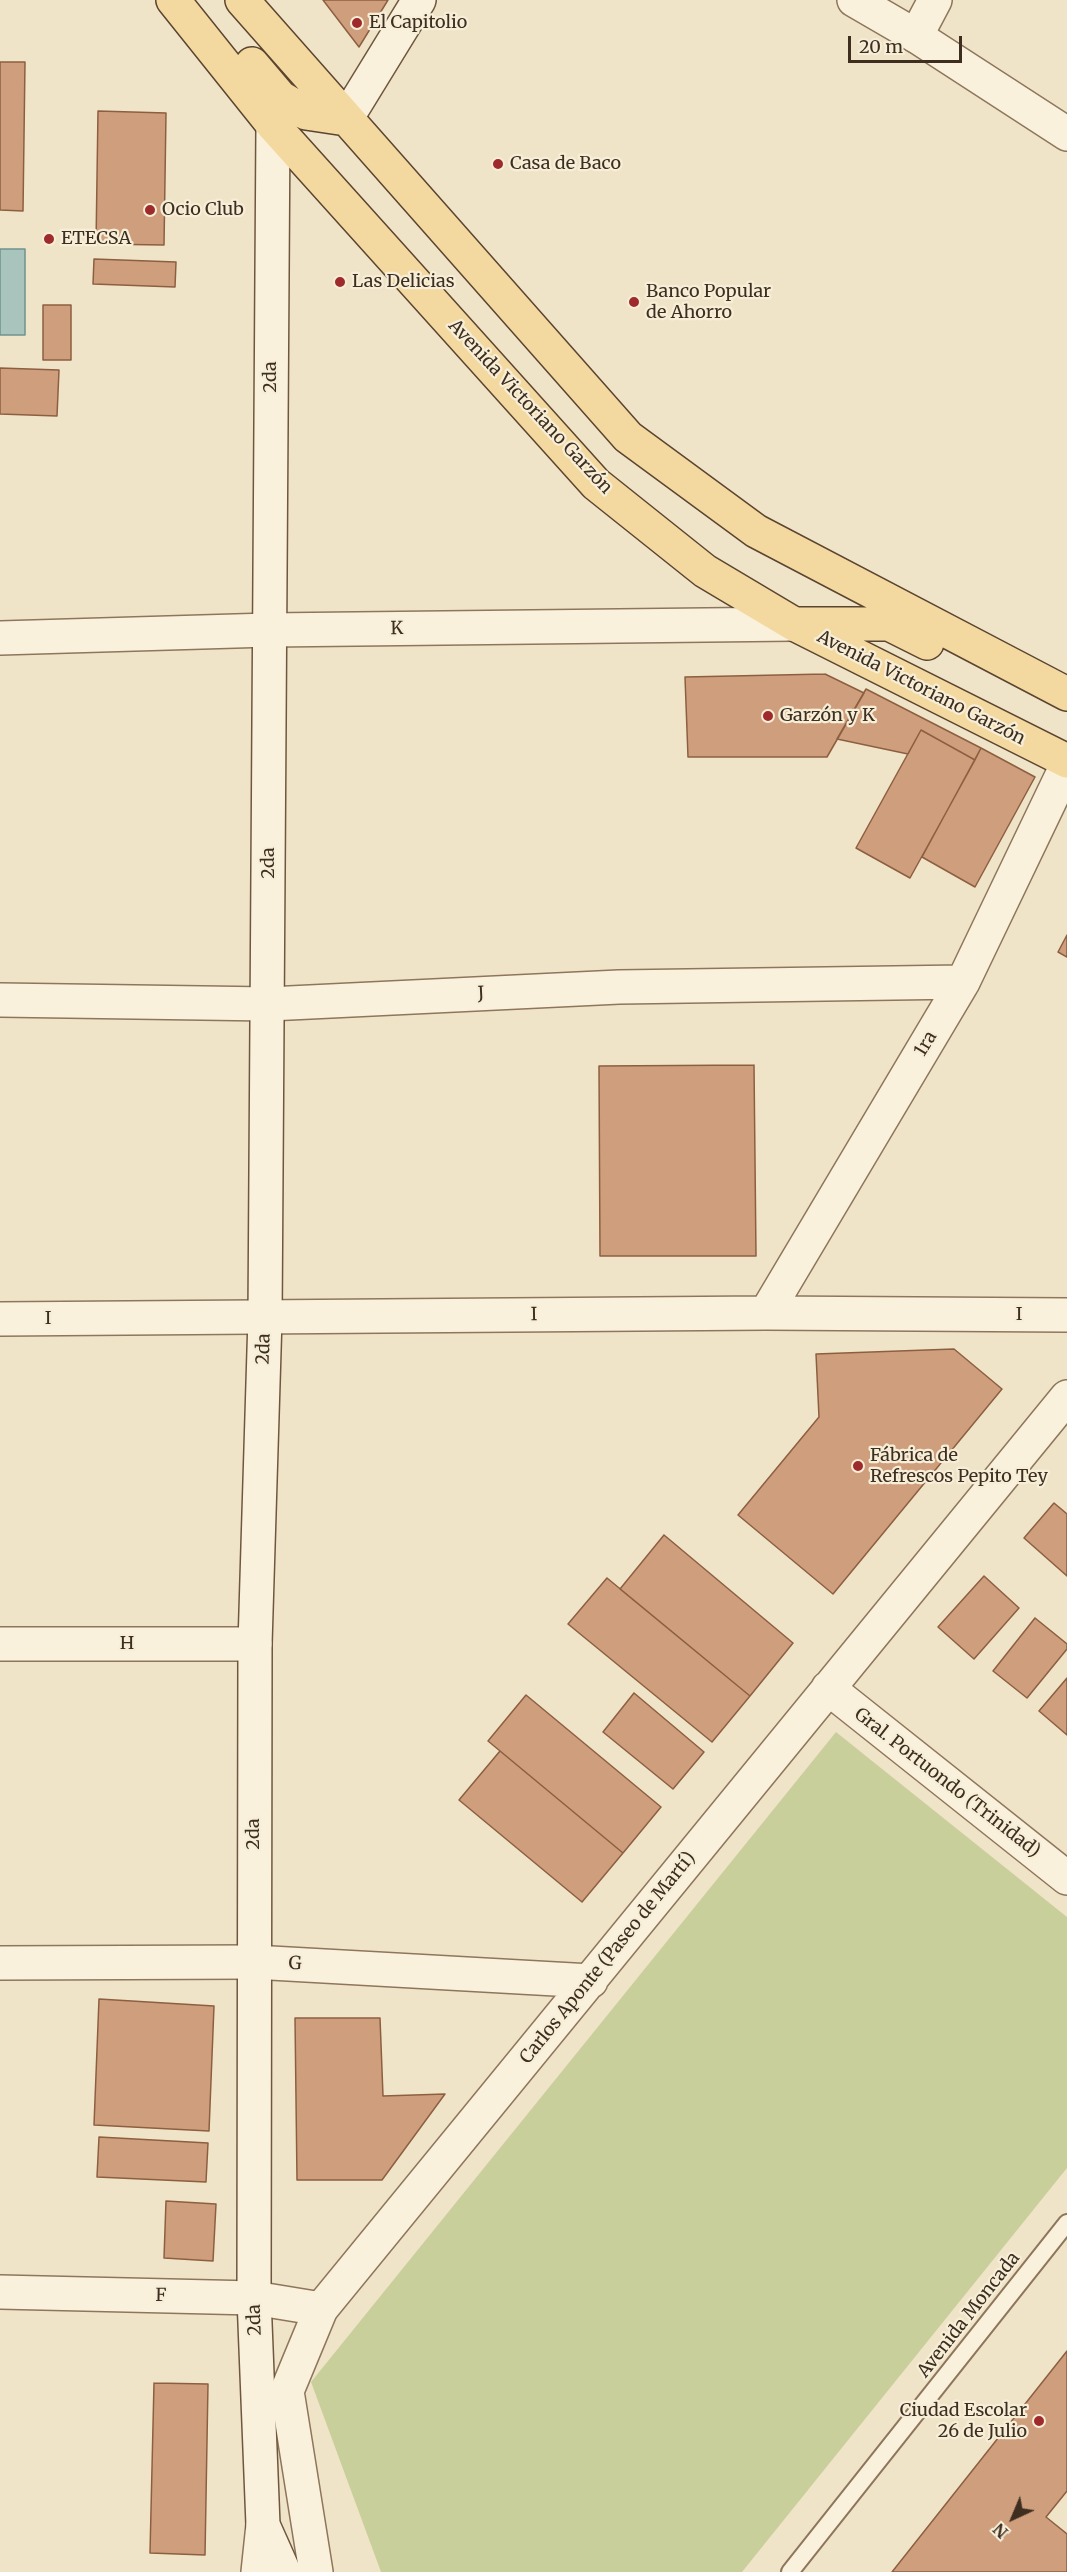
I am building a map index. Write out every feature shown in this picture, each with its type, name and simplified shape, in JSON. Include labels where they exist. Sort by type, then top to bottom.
[{"type":"main road","name":"Avenida Victoriano Garzón","points":[[173,0],[273,124],[596,484],[705,571],[794,624],[1067,763]]},
{"type":"main road","points":[[192,0],[203,7],[280,97],[306,113],[346,119]]},
{"type":"main road","points":[[242,0],[628,437],[756,531],[1067,694]]},
{"type":"main road","points":[[794,624],[889,624],[963,662],[1023,670]]},
{"type":"street","points":[[346,119],[419,0]]},
{"type":"street","points":[[854,0],[916,36],[1067,133]]},
{"type":"street","points":[[916,36],[935,0]]},
{"type":"street","name":"2da","points":[[258,2572],[263,2524],[254,2298],[253,1962],[255,1644],[265,1318],[269,1004],[273,124]]},
{"type":"street","name":"K","points":[[0,638],[269,630],[794,624]]},
{"type":"street","name":"1ra","points":[[766,1313],[963,982],[1067,763]]},
{"type":"street","name":"J","points":[[0,1000],[269,1004],[619,987],[963,982]]},
{"type":"street","name":"I","points":[[0,1319],[766,1313],[1067,1315]]},
{"type":"street","name":"Carlos Aponte (Paseo de Martí)","points":[[316,2572],[287,2391],[321,2309],[1067,1397]]},
{"type":"street","name":"H","points":[[0,1644],[255,1644]]},
{"type":"street","name":"Gral. Portuondo (Trinidad)","points":[[828,1689],[1067,1878]]},
{"type":"street","name":"G","points":[[0,1963],[253,1962],[591,1980]]},
{"type":"street","name":"F","points":[[0,2292],[254,2298],[321,2309]]},
{"type":"street","points":[[263,2524],[284,2572]]},
{"type":"lane","name":"Avenida Moncada","points":[[790,2572],[1067,2223]]},
{"type":"green space","name":"Ciudad Escolar 26 de Julio","points":[[836,1732],[1067,1917],[1067,2168],[742,2572],[381,2572],[311,2382]]},
{"type":"water","points":[[0,249],[25,249],[25,335],[0,335]]},
{"type":"building","name":"El Capitolio","points":[[323,0],[388,0],[359,47]]},
{"type":"building","points":[[0,62],[25,62],[23,211],[0,210]]},
{"type":"building","points":[[98,111],[166,113],[164,245],[96,244]]},
{"type":"building","points":[[94,259],[176,262],[175,287],[93,284]]},
{"type":"building","points":[[43,305],[71,305],[71,360],[43,360]]},
{"type":"building","points":[[0,368],[59,370],[57,416],[0,414]]},
{"type":"building","name":"Garzón y K","points":[[825,674],[864,693],[827,757],[688,757],[685,677]]},
{"type":"building","points":[[866,689],[981,748],[975,760],[921,730],[908,754],[837,739]]},
{"type":"building","points":[[921,730],[975,760],[910,878],[856,848]]},
{"type":"building","points":[[981,748],[1035,777],[975,887],[922,857]]},
{"type":"building","points":[[1067,935],[1067,957],[1058,952]]},
{"type":"building","points":[[754,1065],[756,1256],[600,1256],[599,1066]]},
{"type":"building","name":"Fábrica de Refrescos Pepito Tey","points":[[954,1349],[1002,1389],[833,1594],[738,1515],[819,1417],[816,1354]]},
{"type":"building","points":[[1054,1503],[1067,1514],[1067,1576],[1024,1538]]},
{"type":"building","points":[[664,1535],[793,1643],[750,1696],[620,1589]]},
{"type":"building","points":[[984,1576],[1019,1608],[974,1659],[938,1627]]},
{"type":"building","points":[[607,1578],[750,1696],[712,1742],[568,1624]]},
{"type":"building","points":[[1035,1618],[1067,1644],[1067,1649],[1027,1698],[993,1671]]},
{"type":"building","points":[[1067,1678],[1067,1735],[1039,1711]]},
{"type":"building","points":[[634,1693],[704,1752],[673,1789],[603,1732]]},
{"type":"building","points":[[526,1695],[661,1807],[623,1853],[488,1741]]},
{"type":"building","points":[[500,1751],[623,1853],[582,1902],[459,1800]]},
{"type":"building","points":[[99,1999],[214,2006],[209,2131],[94,2125]]},
{"type":"building","points":[[295,2018],[380,2018],[383,2096],[445,2094],[382,2180],[297,2180]]},
{"type":"building","points":[[99,2137],[208,2143],[206,2182],[97,2177]]},
{"type":"building","points":[[166,2201],[216,2204],[213,2261],[164,2258]]},
{"type":"building","name":"Ciudad Escolar 26 de Julio","points":[[1067,2351],[1067,2491],[1046,2517],[1067,2534],[1067,2572],[892,2572]]},
{"type":"building","points":[[154,2383],[208,2384],[205,2555],[150,2553]]},
{"type":"place","name":"El Capitolio","points":[[357,23]]},
{"type":"place","name":"Casa de Baco","points":[[498,164]]},
{"type":"place","name":"Ocio Club","points":[[150,210]]},
{"type":"place","name":"ETECSA","points":[[49,239]]},
{"type":"place","name":"Las Delicias","points":[[340,282]]},
{"type":"place","name":"Banco Popular de Ahorro","points":[[634,302]]},
{"type":"place","name":"Garzón y K","points":[[768,716]]},
{"type":"place","name":"Fábrica de Refrescos Pepito Tey","points":[[858,1466]]},
{"type":"place","name":"Ciudad Escolar 26 de Julio","points":[[1039,2421]]}]
